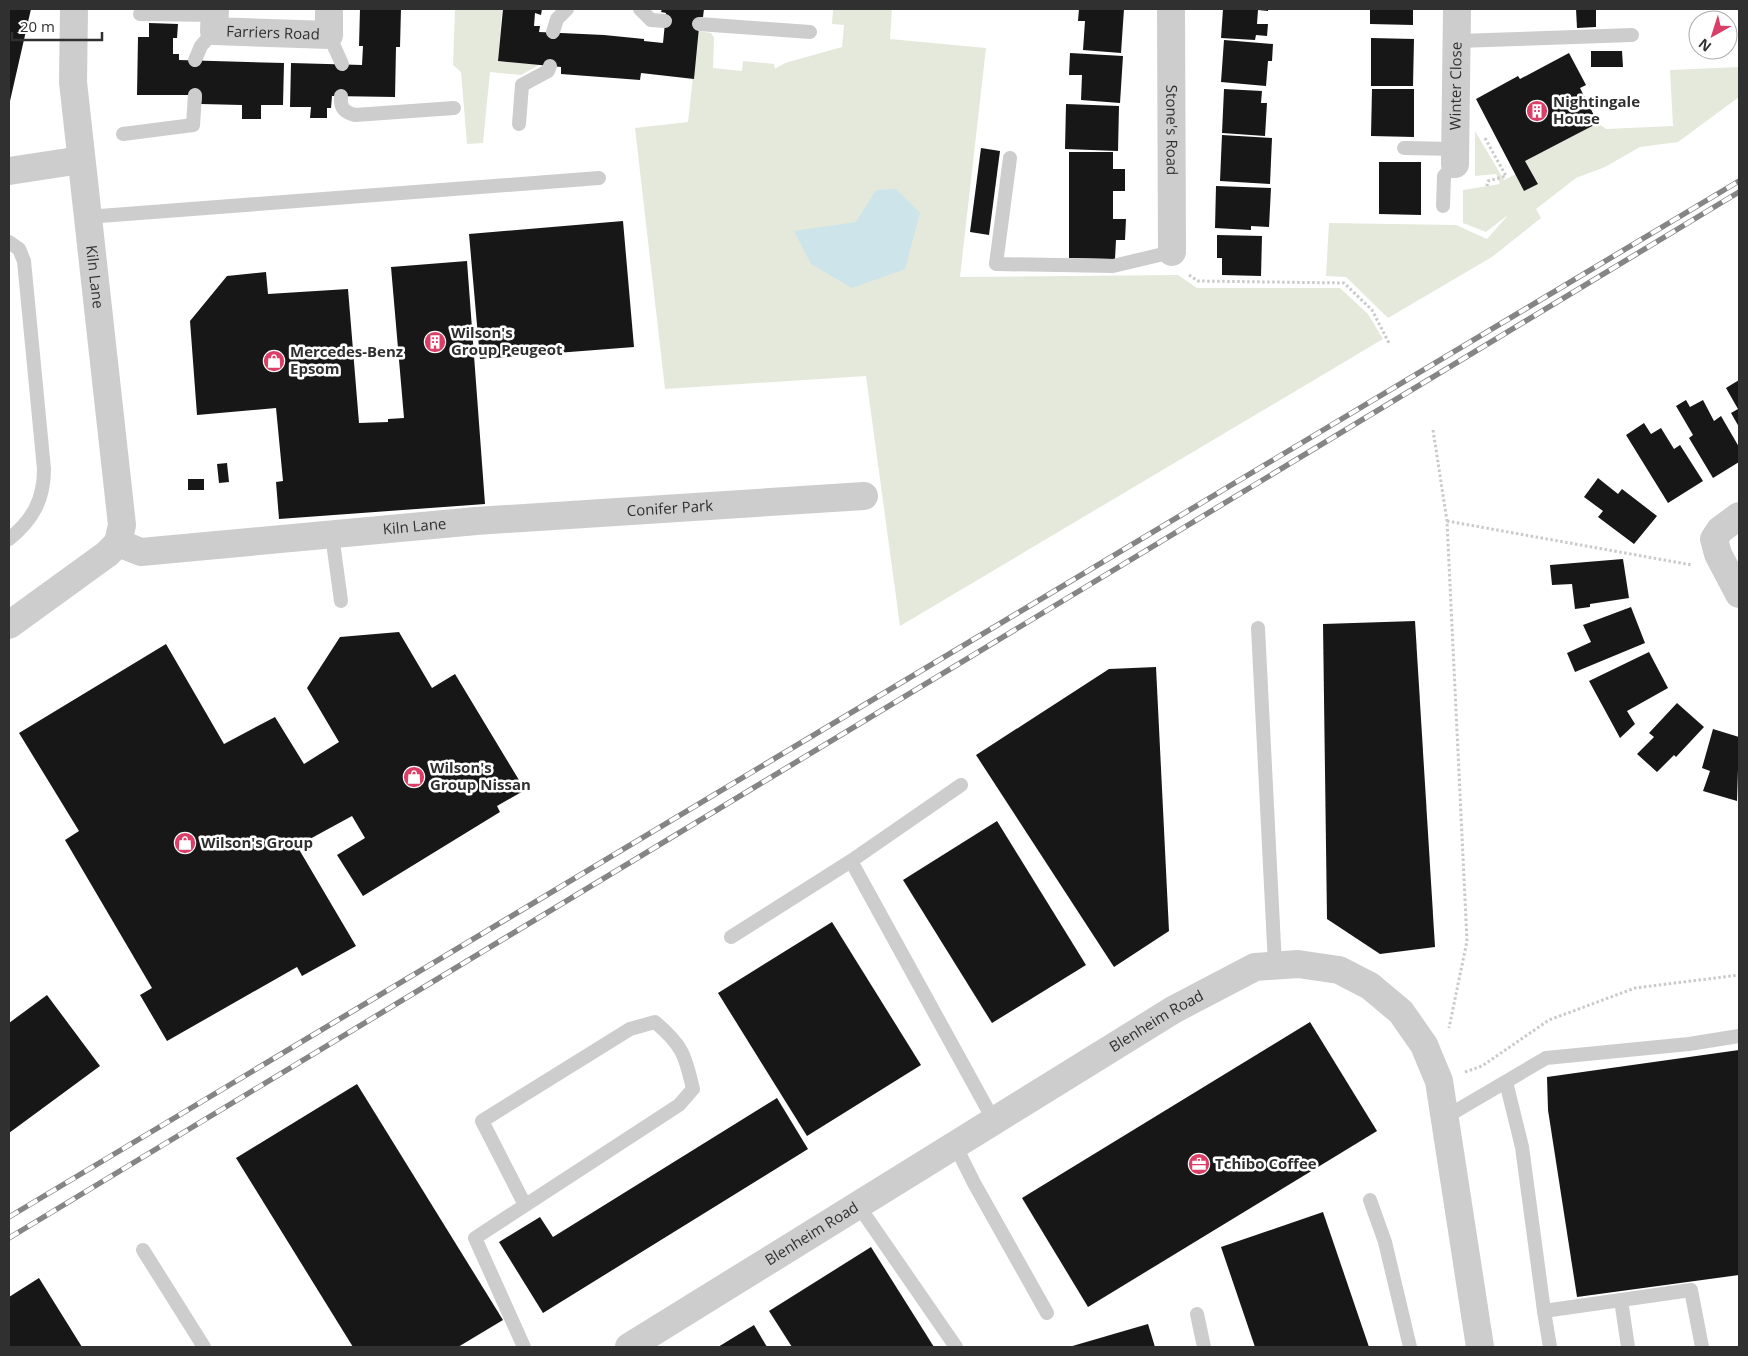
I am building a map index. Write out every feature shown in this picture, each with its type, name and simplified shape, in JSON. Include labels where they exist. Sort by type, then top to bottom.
[{"type":"street","name":"Kiln Lane","points":[[74,9],[73,82],[122,525],[118,543],[141,552],[476,522]]},
{"type":"street","name":"Stone's Road","points":[[1171,9],[1172,252]]},
{"type":"street","name":"Winter Close","points":[[1455,157],[1457,9]]},
{"type":"street","name":"Farriers Road","points":[[215,18],[329,22]]},
{"type":"street","points":[[9,171],[81,160]]},
{"type":"street","name":"Conifer Park","points":[[476,522],[864,496]]},
{"type":"street","points":[[1739,516],[1720,530],[1714,539],[1718,554],[1739,594]]},
{"type":"street","points":[[9,625],[107,554],[118,543]]},
{"type":"street","name":"Blenheim Road","points":[[629,1347],[1173,1010],[1255,966],[1298,964],[1339,970],[1370,986],[1400,1012],[1424,1045],[1439,1082],[1480,1347]]},
{"type":"lane","points":[[553,32],[557,19],[567,9]]},
{"type":"lane","points":[[640,9],[651,20],[665,21]]},
{"type":"lane","points":[[140,14],[215,18],[196,60]]},
{"type":"lane","points":[[329,22],[342,64]]},
{"type":"lane","points":[[699,24],[810,32]]},
{"type":"lane","points":[[1458,41],[1632,35]]},
{"type":"lane","points":[[519,124],[522,85],[548,71],[550,66]]},
{"type":"lane","points":[[123,134],[193,125],[195,95]]},
{"type":"lane","points":[[341,96],[340,104],[345,112],[355,115],[454,108]]},
{"type":"lane","points":[[1404,148],[1455,157],[1444,176],[1443,206]]},
{"type":"lane","points":[[1010,158],[996,264],[1113,266],[1172,252]]},
{"type":"lane","points":[[87,217],[599,178]]},
{"type":"lane","points":[[9,242],[19,249],[24,261],[44,469],[44,486],[39,504],[29,520],[9,539]]},
{"type":"lane","points":[[332,535],[340,601]]},
{"type":"lane","points":[[1258,628],[1275,965]]},
{"type":"lane","points":[[731,937],[851,861],[961,785]]},
{"type":"lane","points":[[851,861],[994,1121]]},
{"type":"lane","points":[[524,1347],[475,1238],[679,1105],[693,1089],[687,1064],[676,1040],[654,1022],[630,1028],[482,1121],[525,1205]]},
{"type":"lane","points":[[1444,1118],[1546,1058],[1690,1044],[1739,1036]]},
{"type":"lane","points":[[1506,1082],[1522,1147],[1550,1347]]},
{"type":"lane","points":[[955,1145],[974,1183],[1048,1313]]},
{"type":"lane","points":[[1370,1200],[1386,1242],[1410,1347]]},
{"type":"lane","points":[[858,1205],[956,1347]]},
{"type":"lane","points":[[143,1250],[204,1347]]},
{"type":"lane","points":[[1544,1311],[1691,1290],[1702,1347]]},
{"type":"lane","points":[[1621,1300],[1628,1347]]},
{"type":"lane","points":[[1197,1314],[1204,1347]]},
{"type":"path","points":[[1172,252],[1181,270],[1198,280],[1344,283],[1372,310],[1390,345]]},
{"type":"path","points":[[1433,430],[1447,521],[1467,941],[1448,1035]]},
{"type":"path","points":[[1447,521],[1726,570]]},
{"type":"path","points":[[1439,1082],[1482,1066],[1549,1020],[1635,988],[1739,975]]},
{"type":"shaded area","points":[[455,9],[502,10],[498,61],[539,65],[521,75],[490,72],[483,143],[467,144],[461,72],[453,65]]},
{"type":"shaded area","points":[[833,9],[892,9],[890,39],[986,48],[960,277],[1178,275],[1197,288],[1340,288],[1368,314],[1383,339],[900,626],[866,376],[665,389],[635,128],[688,122],[698,31],[711,33],[714,38],[713,68],[742,71],[743,61],[774,64],[775,69],[785,63],[842,47],[844,25],[832,24]]},
{"type":"shaded area","points":[[1739,67],[1739,97],[1678,142],[1640,147],[1605,167],[1576,178],[1536,209],[1541,218],[1492,257],[1388,318],[1346,277],[1326,276],[1329,223],[1456,225],[1487,239],[1508,215],[1486,232],[1463,223],[1463,190],[1500,184],[1496,174],[1475,176],[1475,131],[1504,180],[1516,174],[1538,183],[1525,161],[1598,123],[1606,129],[1673,126],[1670,70]]},
{"type":"water","points":[[896,189],[920,213],[905,269],[852,288],[811,264],[794,231],[856,222],[876,190]]},
{"type":"building","points":[[9,9],[31,9],[10,101],[9,101]]},
{"type":"building","points":[[360,9],[401,9],[400,47],[396,47],[395,97],[332,96],[331,108],[327,108],[327,118],[310,118],[311,107],[290,107],[291,63],[362,65],[363,46],[359,46]]},
{"type":"building","points":[[503,9],[542,9],[541,15],[535,13],[534,26],[540,26],[539,32],[604,35],[663,43],[666,13],[661,12],[662,9],[704,9],[703,17],[700,17],[694,79],[641,73],[640,80],[561,74],[561,67],[498,61]]},
{"type":"building","points":[[1079,9],[1124,9],[1121,53],[1083,50],[1085,21],[1078,21]]},
{"type":"building","points":[[1223,9],[1268,9],[1268,11],[1258,10],[1257,24],[1268,24],[1267,36],[1256,35],[1255,40],[1221,38]]},
{"type":"building","points":[[1370,9],[1413,9],[1413,25],[1370,24]]},
{"type":"building","points":[[1576,9],[1596,9],[1596,27],[1577,28]]},
{"type":"building","points":[[149,23],[178,24],[177,38],[173,38],[173,54],[179,54],[179,60],[284,63],[283,105],[261,105],[261,119],[242,119],[242,105],[201,104],[202,95],[137,95],[138,37],[149,37]]},
{"type":"building","points":[[1371,38],[1414,39],[1413,86],[1371,86]]},
{"type":"building","points":[[1224,40],[1273,44],[1272,61],[1268,61],[1266,86],[1221,82]]},
{"type":"building","points":[[1591,51],[1622,51],[1623,67],[1591,67]]},
{"type":"building","points":[[1070,53],[1123,56],[1120,103],[1081,100],[1082,75],[1069,75]]},
{"type":"building","name":"Nightingale House","points":[[1569,53],[1586,85],[1580,88],[1598,123],[1525,161],[1538,184],[1524,191],[1476,99],[1518,76],[1520,79]]},
{"type":"building","points":[[1224,89],[1262,91],[1261,103],[1267,103],[1265,136],[1222,133]]},
{"type":"building","points":[[1372,89],[1414,89],[1414,137],[1371,136]]},
{"type":"building","points":[[1066,104],[1119,106],[1118,151],[1065,149]]},
{"type":"building","points":[[1222,135],[1272,138],[1270,184],[1220,181]]},
{"type":"building","points":[[981,148],[1000,151],[989,235],[970,232]]},
{"type":"building","points":[[1069,152],[1113,152],[1113,169],[1125,169],[1125,191],[1113,191],[1113,219],[1126,219],[1125,240],[1116,240],[1115,259],[1069,258]]},
{"type":"building","points":[[1379,162],[1421,162],[1421,215],[1379,214]]},
{"type":"building","points":[[1216,186],[1271,188],[1269,227],[1251,226],[1251,230],[1215,228]]},
{"type":"building","points":[[623,221],[634,347],[480,359],[469,234]]},
{"type":"building","points":[[1217,235],[1262,236],[1261,276],[1222,275],[1222,258],[1217,258]]},
{"type":"building","points":[[467,261],[485,504],[279,519],[276,482],[283,481],[276,408],[197,415],[190,321],[227,276],[266,272],[268,294],[348,289],[359,423],[388,422],[388,419],[404,418],[391,267]]},
{"type":"building","points":[[1739,380],[1739,427],[1731,413],[1738,409],[1726,388]]},
{"type":"building","points":[[1686,400],[1690,407],[1703,400],[1714,421],[1721,416],[1739,447],[1739,462],[1713,478],[1689,438],[1693,435],[1676,406]]},
{"type":"building","points":[[1644,423],[1651,434],[1661,428],[1674,449],[1680,445],[1703,481],[1668,503],[1626,435]]},
{"type":"building","points":[[227,463],[229,482],[219,483],[217,464]]},
{"type":"building","points":[[1598,478],[1618,494],[1622,489],[1657,516],[1634,544],[1598,517],[1603,511],[1584,497]]},
{"type":"building","points":[[188,479],[204,479],[204,490],[188,490]]},
{"type":"building","points":[[1623,559],[1629,598],[1590,604],[1590,607],[1575,609],[1572,584],[1552,585],[1550,565]]},
{"type":"building","points":[[1631,607],[1645,643],[1575,672],[1567,653],[1591,642],[1583,625]]},
{"type":"building","points":[[1415,621],[1435,947],[1380,954],[1327,919],[1323,624]]},
{"type":"building","name":"Wilson's Group","points":[[399,632],[432,688],[455,674],[525,790],[497,806],[500,812],[363,896],[337,855],[365,838],[352,816],[297,846],[356,946],[302,976],[297,967],[167,1041],[140,995],[152,988],[65,840],[79,831],[19,733],[166,644],[224,744],[275,717],[304,764],[339,742],[307,688],[340,637]]},
{"type":"building","points":[[1649,652],[1668,688],[1627,711],[1635,724],[1620,738],[1589,681]]},
{"type":"building","points":[[1156,667],[1169,931],[1114,967],[976,755],[1109,669]]},
{"type":"building","points":[[1677,703],[1704,727],[1676,757],[1674,755],[1657,772],[1637,754],[1654,737],[1649,733]]},
{"type":"building","points":[[1713,729],[1739,737],[1737,801],[1703,791],[1710,771],[1702,768]]},
{"type":"building","points":[[997,821],[1086,965],[992,1023],[903,880]]},
{"type":"building","points":[[832,922],[921,1065],[807,1136],[718,993]]},
{"type":"building","points":[[47,995],[100,1066],[9,1133],[9,1023]]},
{"type":"building","name":"Tchibo Coffee","points":[[1310,1022],[1377,1131],[1088,1307],[1022,1198]]},
{"type":"building","points":[[1739,1050],[1739,1275],[1577,1297],[1548,1110],[1547,1077]]},
{"type":"building","points":[[357,1084],[503,1320],[458,1347],[353,1347],[236,1158]]},
{"type":"building","points":[[777,1098],[808,1149],[543,1313],[499,1242],[540,1217],[553,1237]]},
{"type":"building","points":[[1323,1212],[1369,1347],[1255,1347],[1221,1247]]},
{"type":"building","points":[[871,1247],[934,1347],[792,1347],[769,1311]]},
{"type":"building","points":[[39,1278],[82,1347],[9,1347],[9,1297]]},
{"type":"building","points":[[1148,1324],[1155,1347],[1069,1347]]},
{"type":"building","points":[[754,1325],[767,1347],[718,1347]]},
{"type":"railway","points":[[9,1217],[1739,181]]},
{"type":"railway","points":[[9,1238],[1739,192]]},
{"type":"place","name":"Nightingale House","points":[[1537,111]]},
{"type":"place","name":"Wilson's Group Peugeot","points":[[435,342]]},
{"type":"place","name":"Mercedes-Benz Epsom","points":[[274,361]]},
{"type":"place","name":"Wilson's Group Nissan","points":[[414,777]]},
{"type":"place","name":"Wilson's Group","points":[[185,843]]},
{"type":"place","name":"Tchibo Coffee","points":[[1199,1164]]}]
